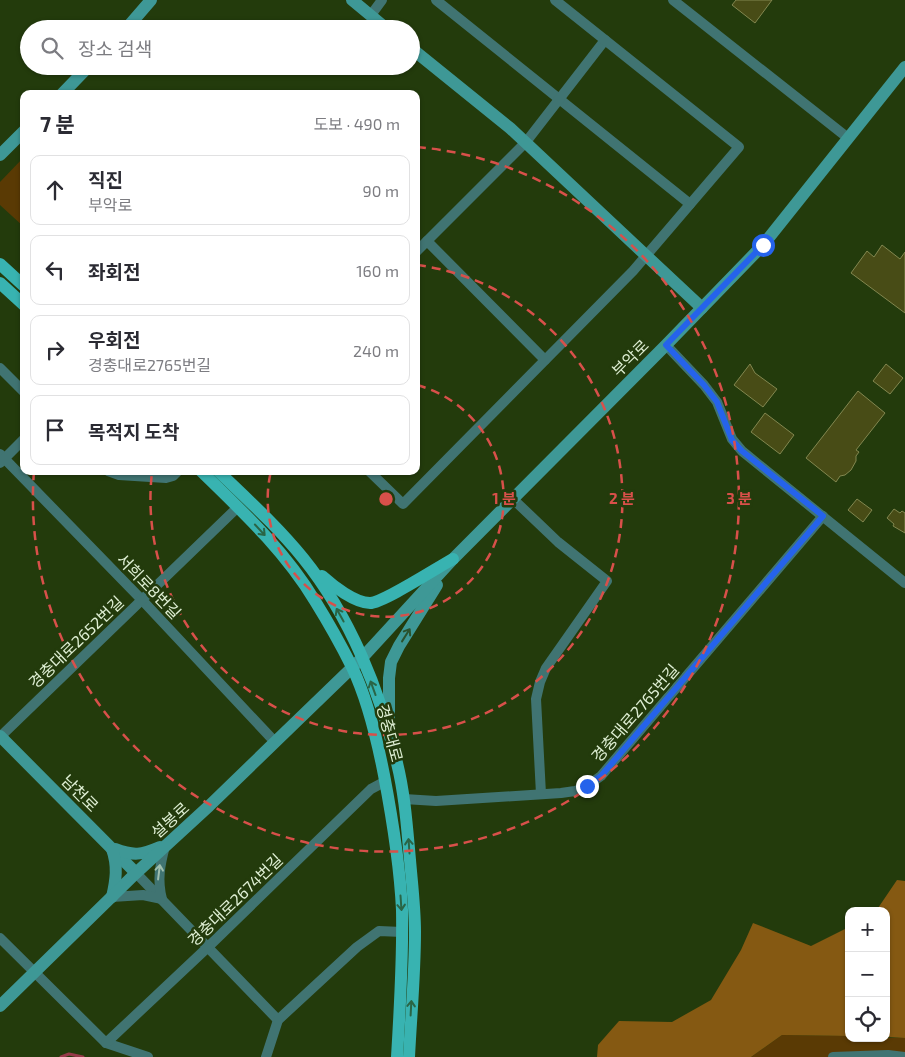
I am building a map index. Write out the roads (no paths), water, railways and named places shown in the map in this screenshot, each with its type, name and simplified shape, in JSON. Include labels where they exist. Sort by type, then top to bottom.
[{"type":"main road","points":[[0,264],[20,282]]},
{"type":"main road","points":[[0,283],[20,301]]},
{"type":"main road","name":"경충대로","points":[[204,475],[238,507],[274,546],[315,600],[352,668],[372,721],[386,782],[399,883],[402,932],[397,1057]]},
{"type":"main road","name":"경충대로","points":[[222,475],[303,557],[326,590],[362,658],[389,732],[398,764],[404,799],[414,896],[415,932],[409,1057]]},
{"type":"main road","points":[[303,557],[333,586],[354,598],[370,603],[384,599],[453,559]]},
{"type":"street","points":[[134,20],[151,0]]},
{"type":"street","points":[[352,0],[377,20]]},
{"type":"street","points":[[371,15],[382,0]]},
{"type":"street","points":[[436,0],[690,204]]},
{"type":"street","points":[[373,475],[403,504],[633,271],[739,148],[555,0]]},
{"type":"street","points":[[673,0],[848,138]]},
{"type":"street","points":[[420,248],[526,142],[605,40]]},
{"type":"street","points":[[420,55],[526,142],[702,308]]},
{"type":"street","name":"부악로","points":[[362,658],[453,559],[763,245],[905,67]]},
{"type":"street","points":[[66,90],[80,75]]},
{"type":"street","points":[[0,155],[20,136]]},
{"type":"street","points":[[427,242],[546,360]]},
{"type":"street","points":[[666,345],[704,385],[717,402],[732,440],[742,451],[905,583]]},
{"type":"street","points":[[0,368],[20,388]]},
{"type":"street","points":[[1,458],[20,442]]},
{"type":"street","name":"서희로8번길","points":[[1,458],[142,600],[275,742]]},
{"type":"street","points":[[118,475],[166,478],[174,475]]},
{"type":"street","points":[[513,499],[558,542],[606,581],[546,668],[540,682],[536,699],[541,794]]},
{"type":"street","name":"경충대로2652번길","points":[[0,736],[238,507]]},
{"type":"street","name":"경충대로2765번길","points":[[404,799],[436,800],[541,794],[575,791],[587,786],[601,776],[823,516]]},
{"type":"street","points":[[389,732],[389,678],[391,662],[453,559]]},
{"type":"street","name":"설봉로","points":[[0,1006],[35,974],[136,873],[209,806],[362,658]]},
{"type":"street","name":"남천로","points":[[0,736],[136,873]]},
{"type":"street","name":"경충대로2674번길","points":[[106,1043],[371,789],[386,782]]},
{"type":"street","points":[[112,848],[131,854],[148,852],[165,846]]},
{"type":"street","points":[[162,899],[158,886],[159,870],[165,846]]},
{"type":"street","points":[[112,848],[116,861],[116,879],[112,897],[143,895],[162,899]]},
{"type":"street","points":[[136,873],[278,1020]]},
{"type":"street","points":[[266,1057],[278,1020],[357,947],[379,931],[402,932]]},
{"type":"street","points":[[0,938],[106,1043],[148,1057]]},
{"type":"street","points":[[833,1057],[905,1057]]},
{"type":"waterway","points":[[61,1057],[69,1054],[83,1057]]}]
